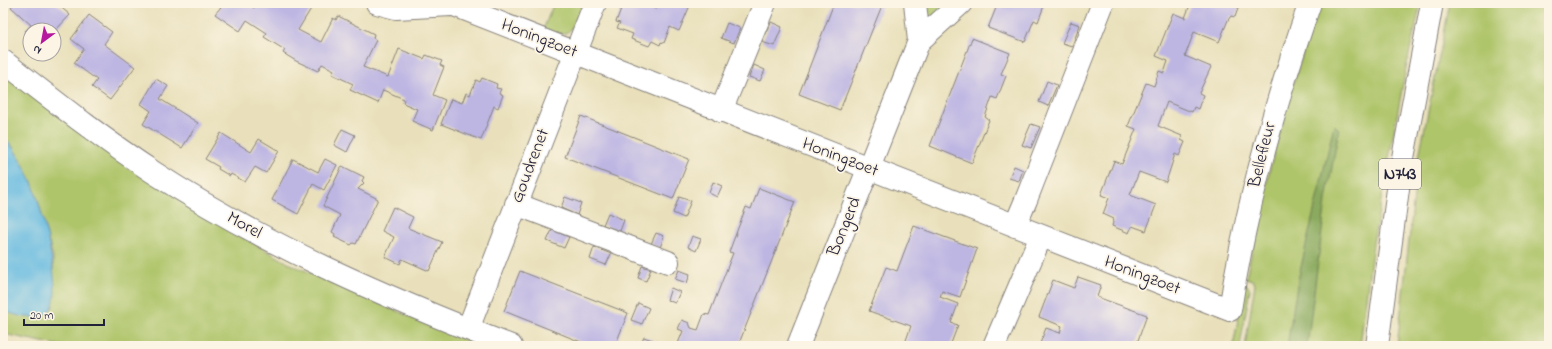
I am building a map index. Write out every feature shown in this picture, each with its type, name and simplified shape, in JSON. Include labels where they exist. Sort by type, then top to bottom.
[{"type":"street","name":"Honingzoet","points":[[377,3],[396,8],[450,4],[574,54],[1230,310]]},
{"type":"street","name":"Goudrenet","points":[[468,329],[595,3]]},
{"type":"street","points":[[721,111],[765,3]]},
{"type":"street","name":"Bongerd","points":[[915,3],[919,41]]},
{"type":"street","name":"Bongerd","points":[[798,346],[919,41],[961,3]]},
{"type":"street","points":[[1015,226],[1103,3]]},
{"type":"street","name":"Bellefleur","points":[[1230,310],[1246,224],[1276,104],[1310,3]]},
{"type":"street","name":"N743","points":[[1377,346],[1400,174],[1432,3]]},
{"type":"street","name":"Morel","points":[[3,61],[88,127],[154,172],[223,214],[296,254],[370,288],[511,346]]},
{"type":"street","points":[[516,204],[668,262]]},
{"type":"street","points":[[994,346],[1041,236]]},
{"type":"green space","points":[[554,3],[583,3],[574,25],[566,33],[552,34],[542,32]]},
{"type":"green space","points":[[922,3],[952,3],[933,18],[925,15]]},
{"type":"green space","points":[[1319,3],[1421,3],[1406,68],[1373,243],[1360,346],[1245,346],[1255,284],[1252,280],[1246,278],[1271,164],[1293,84]]},
{"type":"green space","points":[[1450,3],[1549,3],[1549,346],[1397,346],[1418,161]]},
{"type":"green space","points":[[3,73],[191,207],[290,264],[436,328],[482,346],[62,346],[3,334],[3,263],[6,307],[25,314],[36,316],[47,312],[53,307],[53,257],[32,183],[13,147],[3,135]]},
{"type":"green space","points":[[1334,125],[1339,129],[1326,200],[1307,346],[1287,346],[1298,280]]},
{"type":"green space","points":[[1245,283],[1250,289],[1240,346],[1233,346]]},
{"type":"water","points":[[3,135],[26,169],[36,192],[53,265],[55,297],[52,307],[48,312],[37,317],[25,317],[12,314],[7,312],[6,307],[3,263]]},
{"type":"building","points":[[15,3],[56,3],[70,15],[62,24],[62,22],[28,22],[11,7]]},
{"type":"building","points":[[215,3],[247,3],[254,8],[257,3],[309,3],[308,5],[312,7],[298,30],[321,42],[333,18],[336,20],[338,16],[374,34],[373,38],[376,40],[363,67],[388,77],[399,49],[424,59],[426,55],[442,61],[440,65],[444,67],[433,95],[445,100],[433,130],[412,121],[417,109],[403,103],[404,99],[383,90],[378,103],[350,90],[353,84],[332,74],[334,70],[322,64],[318,71],[296,61],[283,53],[285,50],[264,37],[267,33],[247,20],[240,31],[215,14],[221,7]]},
{"type":"building","points":[[627,3],[641,3],[656,9],[658,3],[691,3],[679,31],[670,27],[664,43],[661,42],[660,45],[652,41],[649,46],[631,39],[633,34],[617,28],[620,23],[616,22],[622,6],[626,8]]},
{"type":"building","points":[[834,3],[883,3],[840,110],[799,94]]},
{"type":"building","points":[[998,3],[1045,3],[1038,22],[1034,20],[1025,42],[988,28]]},
{"type":"building","points":[[1185,3],[1240,3],[1235,17],[1231,16],[1228,20],[1219,42],[1194,32],[1185,56],[1211,67],[1199,93],[1203,95],[1198,109],[1194,107],[1192,112],[1167,102],[1158,126],[1182,136],[1181,140],[1185,142],[1179,156],[1175,154],[1166,182],[1139,172],[1130,195],[1156,205],[1146,231],[1132,226],[1129,233],[1112,226],[1114,219],[1103,214],[1109,198],[1101,195],[1114,161],[1122,164],[1136,129],[1128,126],[1146,83],[1154,86],[1159,71],[1164,73],[1168,61],[1156,56],[1173,13],[1185,18],[1190,5]]},
{"type":"building","points":[[89,15],[112,32],[104,44],[135,67],[110,100],[92,87],[97,80],[74,63],[84,49],[71,39]]},
{"type":"building","points":[[771,22],[782,27],[774,46],[762,42]]},
{"type":"building","points":[[1071,22],[1080,25],[1072,46],[1062,43]]},
{"type":"building","points":[[727,23],[740,28],[734,43],[721,38]]},
{"type":"building","points":[[972,38],[1010,53],[1001,74],[1006,76],[997,99],[992,97],[985,117],[989,120],[972,163],[930,146]]},
{"type":"building","points":[[754,65],[765,70],[760,81],[749,77]]},
{"type":"building","points":[[482,78],[497,84],[496,88],[501,89],[499,93],[503,95],[498,108],[494,106],[481,140],[441,124],[451,99],[462,103],[466,93],[470,95],[476,80],[480,82]]},
{"type":"building","points":[[156,79],[168,86],[160,99],[198,123],[182,148],[143,124],[151,111],[141,104]]},
{"type":"building","points":[[1047,81],[1057,85],[1048,106],[1039,102]]},
{"type":"building","points":[[581,116],[689,159],[673,199],[565,157]]},
{"type":"building","points":[[1031,124],[1040,127],[1031,148],[1022,145]]},
{"type":"building","points":[[342,129],[355,135],[347,152],[334,145]]},
{"type":"building","points":[[221,133],[251,152],[259,139],[279,151],[266,173],[255,167],[245,182],[231,174],[230,176],[218,169],[219,167],[205,159]]},
{"type":"building","points":[[293,159],[318,172],[325,159],[337,165],[324,190],[313,184],[298,214],[272,200]]},
{"type":"building","points":[[342,166],[364,177],[362,181],[364,183],[358,189],[378,199],[356,244],[353,243],[351,245],[334,237],[335,234],[332,232],[340,215],[323,206]]},
{"type":"building","points":[[1014,166],[1023,170],[1019,181],[1009,178]]},
{"type":"building","points":[[713,182],[722,186],[717,197],[709,193]]},
{"type":"building","points":[[759,188],[795,202],[738,346],[677,346],[683,331],[678,329],[682,320],[689,323],[691,328],[698,330],[704,314],[709,315],[733,253],[729,252],[746,207],[751,209]]},
{"type":"building","points":[[565,197],[581,203],[577,215],[561,208]]},
{"type":"building","points":[[679,197],[691,201],[684,218],[673,213]]},
{"type":"building","points":[[393,207],[413,217],[408,228],[442,242],[429,271],[402,259],[400,264],[385,257],[394,237],[382,231]]},
{"type":"building","points":[[608,213],[624,220],[620,231],[603,225]]},
{"type":"building","points":[[914,226],[977,249],[960,297],[942,291],[940,297],[958,304],[951,323],[958,325],[950,346],[904,346],[911,326],[869,311],[886,267],[897,271]]},
{"type":"building","points":[[552,230],[569,237],[564,248],[547,241]]},
{"type":"building","points":[[656,233],[664,236],[660,248],[651,244]]},
{"type":"building","points":[[692,236],[701,239],[696,251],[688,247]]},
{"type":"building","points":[[594,247],[611,254],[606,265],[590,259]]},
{"type":"building","points":[[642,266],[651,269],[646,281],[638,278]]},
{"type":"building","points":[[679,270],[690,274],[687,283],[675,279]]},
{"type":"building","points":[[520,271],[628,313],[615,346],[591,346],[504,311]]},
{"type":"building","points":[[1078,277],[1101,285],[1097,297],[1147,315],[1136,346],[1039,346],[1046,328],[1060,333],[1062,326],[1039,317],[1053,280],[1074,288]]},
{"type":"building","points":[[671,288],[680,292],[675,303],[667,300]]},
{"type":"building","points":[[638,303],[649,308],[642,324],[631,320]]},
{"type":"building","points":[[644,337],[660,343],[659,346],[640,346]]}]
